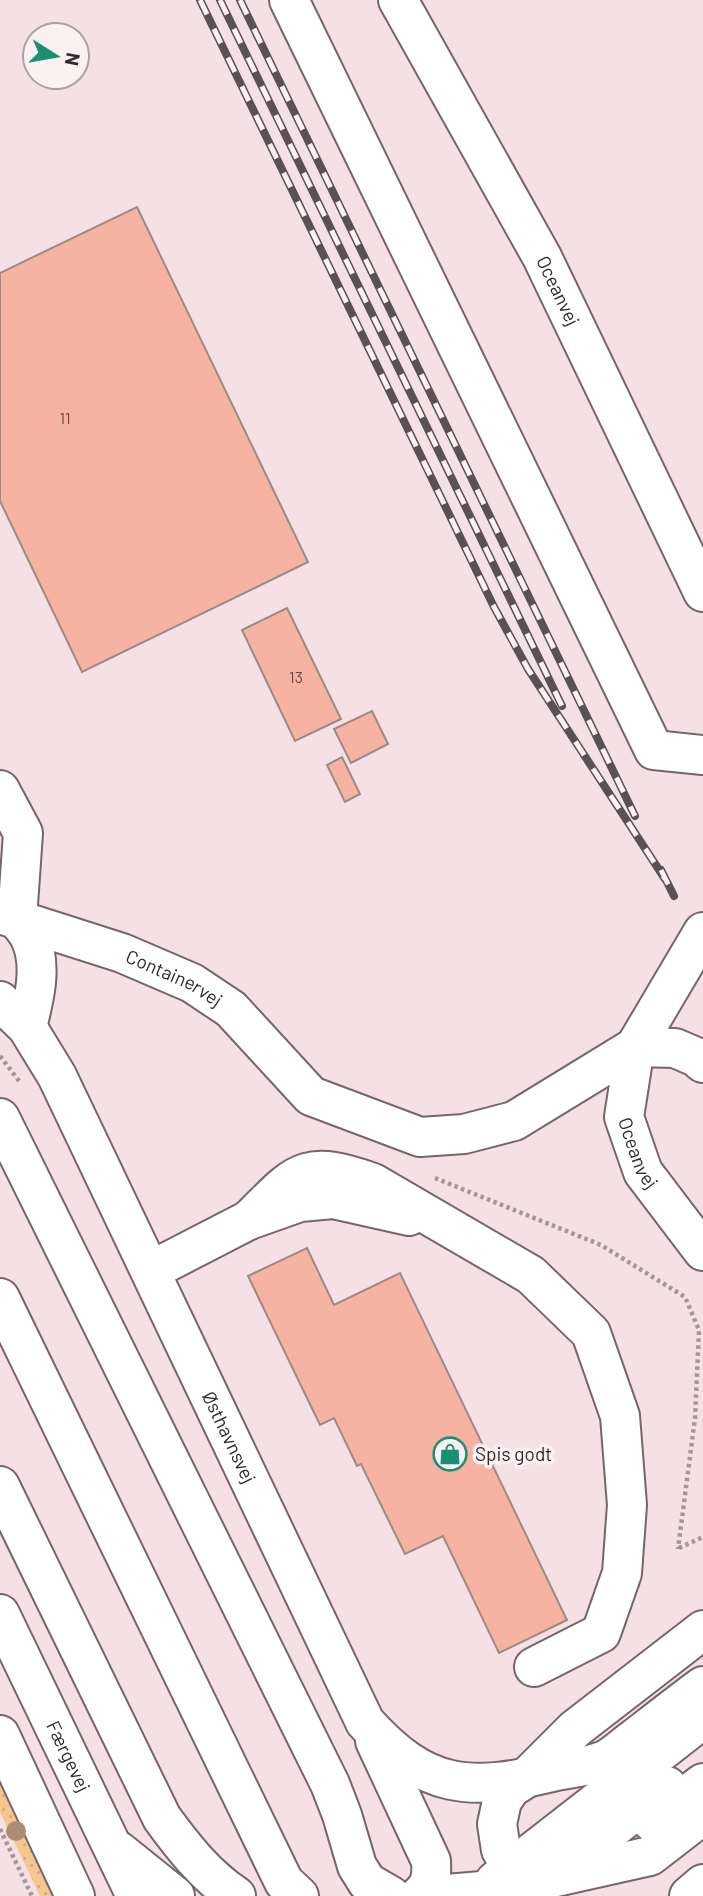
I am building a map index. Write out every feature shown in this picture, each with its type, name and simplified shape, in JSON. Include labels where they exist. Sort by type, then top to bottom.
[{"type":"street","points":[[289,0],[654,750],[703,755]]},
{"type":"street","name":"Oceanvej","points":[[398,0],[542,257],[703,592]]},
{"type":"street","points":[[0,790],[23,833],[8,917],[30,938],[37,974],[27,1027]]},
{"type":"street","name":"Containervej","points":[[8,917],[122,953],[192,983],[230,1009],[311,1096],[420,1137],[464,1134],[514,1121],[635,1047]]},
{"type":"street","name":"Oceanvej","points":[[703,932],[635,1047],[624,1117],[643,1172],[703,1251]]},
{"type":"street","name":"Østhavnsvej","points":[[0,1001],[27,1027],[57,1076],[152,1270],[365,1722],[388,1748],[411,1765],[435,1775],[468,1783],[525,1779],[605,1760],[703,1686]]},
{"type":"street","points":[[635,1047],[675,1048],[703,1063]]},
{"type":"street","points":[[0,1118],[330,1784],[357,1866],[367,1882],[391,1896]]},
{"type":"street","points":[[152,1270],[249,1220],[300,1202],[332,1199],[441,1223],[531,1275],[591,1333],[620,1416],[627,1505],[622,1573],[601,1633],[534,1667]]},
{"type":"street","points":[[0,1298],[227,1769],[284,1882],[299,1896]]},
{"type":"street","points":[[0,1486],[162,1818],[190,1856],[218,1884],[236,1896]]},
{"type":"street","name":"Færgevej","points":[[0,1614],[136,1896]]},
{"type":"street","points":[[703,1630],[575,1729],[525,1779],[511,1788],[502,1801],[496,1824],[502,1850],[530,1873],[650,1856],[703,1815]]},
{"type":"street","name":"Østhavnsvej","points":[[525,1779],[591,1745],[703,1661]]},
{"type":"street","points":[[530,1873],[652,1759],[703,1719]]},
{"type":"street","points":[[365,1722],[432,1861],[432,1877],[421,1896]]},
{"type":"street","points":[[0,1735],[75,1896]]},
{"type":"street","points":[[421,1896],[505,1889],[703,1758]]},
{"type":"street","points":[[605,1760],[652,1759]]},
{"type":"street","points":[[530,1873],[634,1835],[703,1783]]},
{"type":"street","points":[[112,1846],[175,1896]]},
{"type":"path","points":[[678,1549],[703,1537]]},
{"type":"path","points":[[0,1829],[32,1896]]},
{"type":"shaded area","points":[[0,1770],[61,1896],[40,1896],[0,1812]]},
{"type":"building","points":[[137,207],[308,562],[82,672],[0,501],[0,273]]},
{"type":"building","points":[[287,608],[341,719],[295,741],[242,630]]},
{"type":"building","points":[[372,711],[388,744],[351,763],[334,729]]},
{"type":"building","points":[[342,757],[360,794],[345,802],[327,765]]},
{"type":"building","points":[[307,1248],[334,1305],[400,1273],[567,1620],[499,1653],[443,1536],[405,1554],[361,1464],[357,1466],[334,1418],[320,1425],[248,1276]]},
{"type":"railway","points":[[200,0],[494,607],[528,669],[665,879]]},
{"type":"railway","points":[[220,0],[562,706]]},
{"type":"railway","points":[[240,0],[635,816]]},
{"type":"railway","points":[[661,870],[674,896]]},
{"type":"place","name":"Spis godt","points":[[450,1454]]}]
